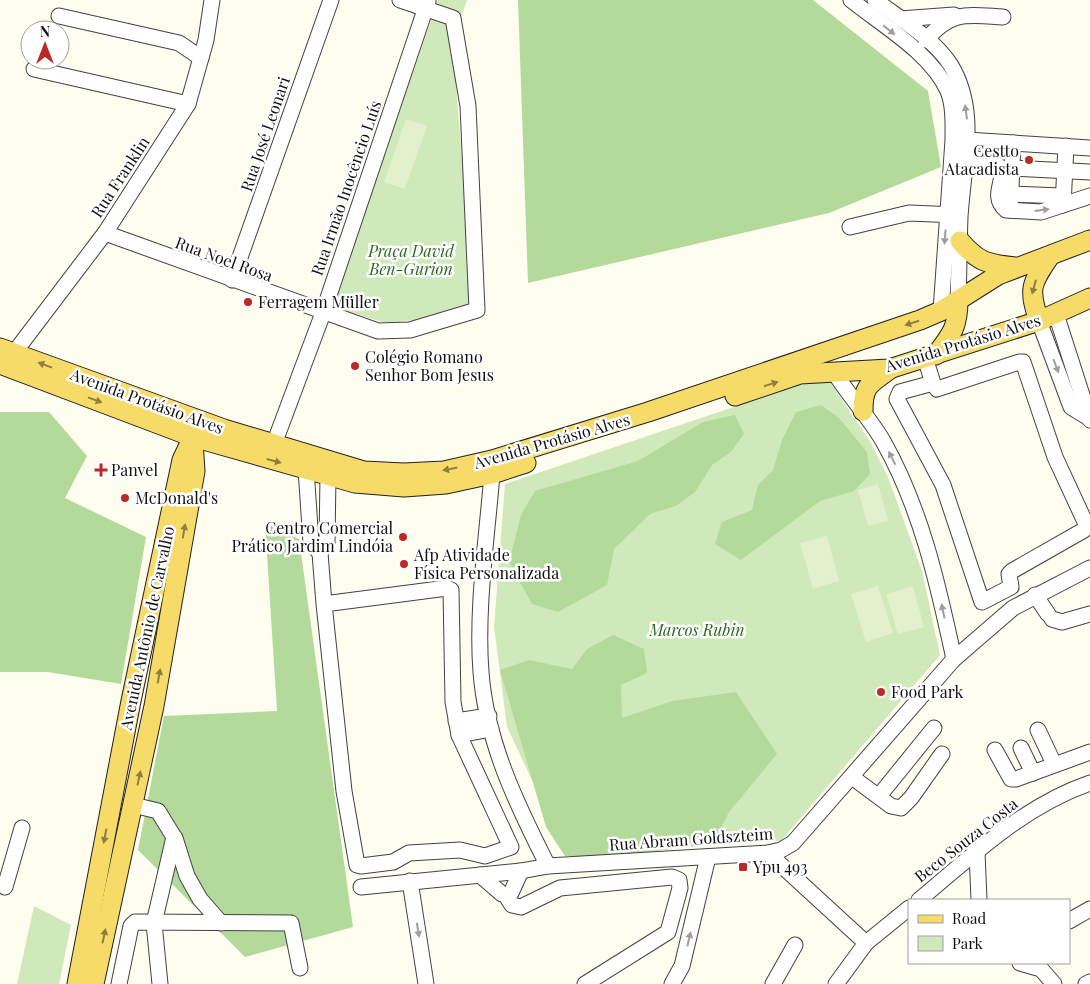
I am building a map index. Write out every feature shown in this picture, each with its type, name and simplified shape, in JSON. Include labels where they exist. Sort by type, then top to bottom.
[{"type":"main road","name":"Avenida Protásio Alves","points":[[5,355],[224,429],[364,471],[404,473],[444,471],[492,460],[648,412],[920,320],[940,311],[998,275],[1090,240]]},
{"type":"main road","points":[[960,241],[980,261],[1016,268]]},
{"type":"main road","points":[[1047,317],[1031,297],[1032,288],[1038,274],[1050,256]]},
{"type":"main road","name":"Avenida Protásio Alves","points":[[5,355],[193,437],[356,483],[404,487],[446,484],[492,474],[800,374],[889,369],[1047,317],[1090,298]]},
{"type":"main road","points":[[930,356],[955,329],[958,320],[958,300]]},
{"type":"main road","points":[[818,354],[834,372]]},
{"type":"main road","points":[[863,412],[863,396],[866,386],[889,369]]},
{"type":"main road","points":[[190,418],[193,437],[224,429]]},
{"type":"main road","points":[[162,425],[188,466],[227,448]]},
{"type":"main road","name":"Avenida Antônio de Carvalho","points":[[94,984],[152,715],[193,437]]},
{"type":"main road","name":"Avenida Antônio de Carvalho","points":[[76,984],[129,710],[188,466]]},
{"type":"main road","points":[[129,710],[152,715]]},
{"type":"street","name":"Rua Franklin","points":[[5,355],[105,233],[188,104],[206,40],[212,0]]},
{"type":"street","name":"Rua José Leonari","points":[[232,280],[331,0]]},
{"type":"street","points":[[400,0],[427,5]]},
{"type":"street","points":[[851,0],[923,57],[937,72],[948,92],[953,114],[954,215],[960,241],[958,300]]},
{"type":"street","points":[[875,0],[926,40],[950,64],[961,88],[967,114],[966,158],[954,215],[940,311]]},
{"type":"street","name":"Rua Noel Rosa","points":[[105,233],[323,313],[378,331],[410,330],[477,310],[468,106],[453,18],[427,5]]},
{"type":"street","name":"Rua Irmão Inocêncio Luís","points":[[274,444],[323,313],[427,5]]},
{"type":"street","points":[[900,19],[960,15],[1003,17]]},
{"type":"street","points":[[926,40],[943,22],[960,15]]},
{"type":"street","points":[[60,16],[179,43],[201,58]]},
{"type":"street","points":[[38,70],[188,104]]},
{"type":"street","points":[[967,140],[1090,148]]},
{"type":"street","points":[[1010,210],[1013,143]]},
{"type":"street","points":[[1063,201],[1066,146]]},
{"type":"street","points":[[966,158],[989,159],[997,162],[1001,168],[1000,201],[1002,206],[1010,210],[1041,212],[1063,201],[1090,196]]},
{"type":"street","points":[[1012,168],[1090,172]]},
{"type":"street","points":[[1010,194],[1063,201]]},
{"type":"street","points":[[850,227],[909,213],[954,215]]},
{"type":"street","points":[[1047,317],[1071,407],[1090,419]]},
{"type":"street","points":[[930,356],[933,383],[935,388],[939,389],[1023,362],[1055,457],[1086,524],[1084,530],[1062,544],[1012,570],[1009,574],[1011,587],[982,602],[943,485],[898,399],[900,392],[933,383]]},
{"type":"street","points":[[834,372],[883,440],[900,474],[934,565],[954,659]]},
{"type":"street","points":[[306,469],[312,544],[320,553],[324,604],[344,791],[357,865],[392,863],[409,853],[460,850],[485,856],[512,846],[457,728],[453,702],[452,590],[447,588],[324,604]]},
{"type":"street","points":[[492,474],[480,626],[481,673],[490,722],[514,800],[548,866]]},
{"type":"street","points":[[320,553],[327,543],[328,476]]},
{"type":"street","points":[[308,500],[328,501]]},
{"type":"street","name":"Rua Abram Goldszteim","points":[[362,887],[521,871],[548,866],[768,853],[781,850],[793,843],[954,659],[1013,608],[1090,568]]},
{"type":"street","points":[[1035,595],[1050,616],[1062,622],[1090,614]]},
{"type":"street","points":[[457,728],[490,722]]},
{"type":"street","points":[[879,796],[934,728]]},
{"type":"street","points":[[1038,730],[1054,764]]},
{"type":"street","points":[[1021,748],[1033,773]]},
{"type":"street","points":[[995,750],[1011,779],[1020,778],[1090,752]]},
{"type":"street","points":[[852,777],[891,806],[901,808],[911,798],[942,754]]},
{"type":"street","points":[[909,760],[927,774]]},
{"type":"street","name":"Beco Souza Costa","points":[[920,899],[1019,818],[1064,792],[1090,783]]},
{"type":"street","points":[[132,805],[158,811],[174,837],[186,876],[200,899],[221,923]]},
{"type":"street","points":[[5,887],[22,828]]},
{"type":"street","points":[[160,984],[154,923],[174,837]]},
{"type":"street","points":[[978,852],[979,899]]},
{"type":"street","points":[[768,853],[866,943]]},
{"type":"street","points":[[672,984],[682,966],[708,857]]},
{"type":"street","points":[[507,895],[521,871]]},
{"type":"street","points":[[480,875],[507,895],[512,905],[521,907],[560,888],[672,877],[679,880],[680,888],[668,932],[585,984]]},
{"type":"street","points":[[410,882],[426,984]]},
{"type":"street","points":[[836,984],[866,943],[908,909]]},
{"type":"street","points":[[1070,920],[1090,909]]},
{"type":"street","points":[[119,984],[132,924],[292,923],[300,968]]},
{"type":"street","points":[[773,984],[795,945]]},
{"type":"street","points":[[1024,964],[1041,969],[1054,984]]},
{"type":"street","points":[[1086,984],[1090,982]]},
{"type":"green space","name":"Praça David Ben-Gurion","points":[[438,0],[467,0],[461,17],[451,26],[475,314],[385,323],[332,306]]},
{"type":"green space","points":[[518,0],[813,0],[928,91],[941,167],[829,213],[528,283]]},
{"type":"green space","points":[[406,119],[427,126],[405,189],[384,182]]},
{"type":"green space","name":"Marcos Rubin","points":[[826,376],[871,443],[888,477],[922,571],[940,655],[781,841],[565,850],[507,727],[494,627],[505,484]]},
{"type":"green space","points":[[821,405],[839,418],[867,452],[870,474],[854,491],[820,501],[741,560],[715,544],[722,522],[752,510],[758,485],[773,470],[782,440],[796,412]]},
{"type":"green space","points":[[0,412],[49,412],[87,456],[65,498],[146,537],[121,684],[48,672],[0,672]]},
{"type":"green space","points":[[735,415],[744,434],[731,452],[712,465],[695,492],[676,506],[650,514],[614,549],[607,585],[558,612],[532,604],[509,562],[521,515],[535,491],[638,461],[703,422]]},
{"type":"green space","points":[[878,484],[888,521],[868,526],[858,490]]},
{"type":"green space","points":[[265,523],[299,539],[353,927],[245,957],[138,850],[164,716],[277,711]]},
{"type":"green space","points":[[827,536],[839,581],[813,589],[800,543]]},
{"type":"green space","points":[[878,586],[893,633],[866,642],[851,594]]},
{"type":"green space","points":[[913,586],[924,627],[898,634],[886,594]]},
{"type":"green space","points":[[613,635],[644,649],[647,673],[621,685],[622,718],[672,701],[736,692],[777,754],[729,812],[713,844],[615,856],[565,856],[546,827],[500,670],[529,660],[572,669],[587,649]]},
{"type":"green space","points":[[34,906],[71,925],[59,984],[17,984]]},
{"type":"place","name":"Cestto Atacadista","points":[[1029,160]]},
{"type":"place","name":"Ferragem Müller","points":[[248,302]]},
{"type":"place","name":"Colégio Romano Senhor Bom Jesus","points":[[355,366]]},
{"type":"place","name":"Panvel","points":[[101,470]]},
{"type":"place","name":"McDonald's","points":[[125,498]]},
{"type":"place","name":"Centro Comercial Prático Jardim Lindóia","points":[[403,537]]},
{"type":"place","name":"Afp Atividade Física Personalizada","points":[[404,564]]},
{"type":"place","name":"Food Park","points":[[881,692]]},
{"type":"place","name":"Ypu 493","points":[[743,867]]}]
